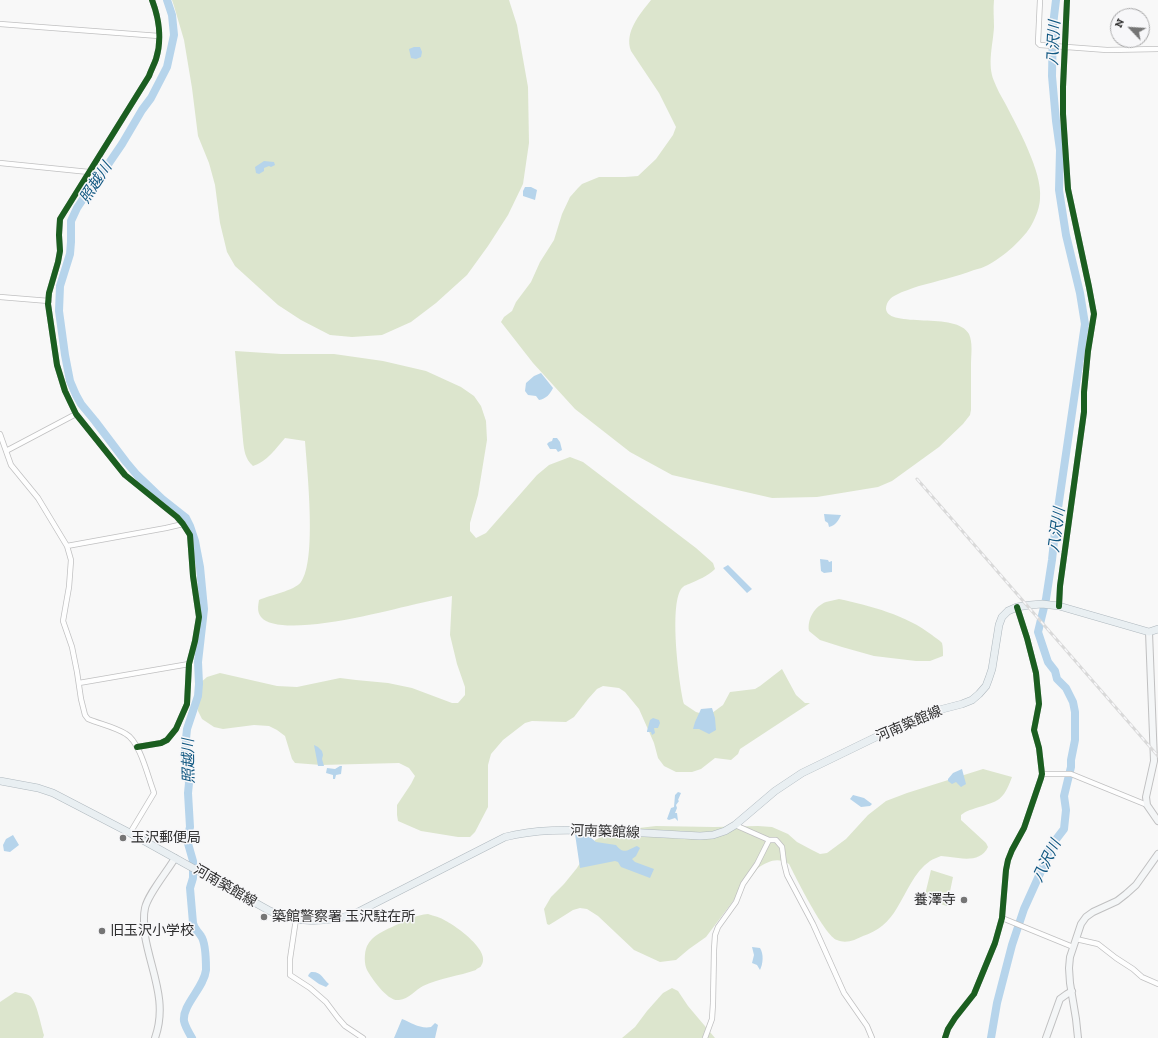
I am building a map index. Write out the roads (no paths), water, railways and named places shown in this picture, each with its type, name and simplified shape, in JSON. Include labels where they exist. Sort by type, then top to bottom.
[{"type":"main road","name":"河南築館線","points":[[0,781],[38,788],[53,793],[130,833],[270,911],[284,917],[321,921],[352,914],[500,839],[520,833],[582,830],[700,836],[725,831],[735,825],[775,791],[802,773],[909,722],[930,713],[972,700],[986,686],[992,669],[1000,621],[1008,611],[1030,605],[1042,604],[1059,606],[1149,632]]},
{"type":"main road","points":[[1149,632],[1158,629]]},
{"type":"street","points":[[138,747],[161,743],[167,740],[176,729],[187,704],[189,664],[200,617],[193,576],[190,534],[183,524],[125,475],[76,414],[65,391],[57,365],[49,313],[49,293],[60,251],[60,218],[149,76],[156,60],[159,36],[158,22],[152,0]]},
{"type":"street","points":[[1040,0],[1038,43],[1040,46],[1107,50],[1158,49]]},
{"type":"street","points":[[1059,606],[1061,578],[1084,412],[1084,392],[1088,351],[1094,314],[1068,189],[1063,114],[1067,0]]},
{"type":"street","points":[[0,24],[159,36]]},
{"type":"street","points":[[0,163],[89,172]]},
{"type":"street","points":[[0,297],[49,301]]},
{"type":"street","points":[[6,450],[76,414]]},
{"type":"street","points":[[0,434],[12,465],[38,498],[67,546],[71,560],[71,571],[63,621],[72,647],[85,715],[88,719],[126,734],[132,738],[138,747],[154,793],[130,833]]},
{"type":"street","points":[[67,546],[183,524]]},
{"type":"street","points":[[945,1038],[948,1029],[955,1018],[974,994],[996,943],[1002,918],[1008,860],[1024,828],[1042,774],[1039,748],[1034,730],[1039,704],[1036,673],[1017,608]]},
{"type":"street","points":[[1149,632],[1154,761],[1146,797],[1147,805],[1158,821]]},
{"type":"street","points":[[79,683],[189,664]]},
{"type":"street","points":[[1042,774],[1071,774],[1147,805]]},
{"type":"street","points":[[735,825],[769,840],[776,840],[782,847],[787,875],[813,924],[844,993],[867,1026],[872,1038]]},
{"type":"street","points":[[705,1038],[712,1019],[715,935],[718,927],[736,902],[743,884],[758,864],[769,840]]},
{"type":"street","points":[[1078,1038],[1072,991],[1070,958],[1081,924],[1086,917],[1106,905],[1117,901],[1136,885],[1158,854]]},
{"type":"street","points":[[155,1038],[158,1029],[160,1005],[158,988],[147,948],[144,913],[148,899],[178,860]]},
{"type":"street","points":[[1002,918],[1073,947]]},
{"type":"street","points":[[296,919],[290,959],[290,974],[310,988],[326,1002],[344,1026],[363,1038]]},
{"type":"street","points":[[1076,939],[1098,944],[1142,977],[1158,984]]},
{"type":"street","points":[[1046,1038],[1060,999],[1072,991]]},
{"type":"water","points":[[420,47],[422,52],[421,57],[416,59],[411,58],[409,49]]},
{"type":"water","points":[[264,161],[274,162],[275,165],[264,168],[264,171],[259,174],[256,173],[255,167]]},
{"type":"water","points":[[525,187],[531,187],[537,190],[535,200],[523,196]]},
{"type":"water","points":[[541,373],[553,388],[548,396],[539,400],[536,396],[528,395],[525,391],[526,383],[534,376]]},
{"type":"water","points":[[553,438],[557,438],[560,442],[562,450],[558,452],[556,449],[550,449],[547,444],[552,441]]},
{"type":"water","points":[[824,514],[841,515],[833,525],[829,527],[828,523],[825,521]]},
{"type":"water","points":[[820,559],[828,560],[829,562],[832,561],[832,572],[824,573],[821,571]]},
{"type":"water","points":[[728,565],[752,589],[747,593],[723,568]]},
{"type":"water","points":[[712,708],[716,730],[709,734],[699,729],[693,729],[701,709]]},
{"type":"water","points":[[653,718],[659,720],[660,723],[658,728],[654,728],[655,733],[652,735],[651,732],[647,731],[650,720]]},
{"type":"water","points":[[314,745],[322,751],[324,766],[318,766]]},
{"type":"water","points":[[342,766],[341,774],[336,775],[335,779],[333,779],[333,775],[326,773],[327,768],[335,769]]},
{"type":"water","points":[[962,769],[966,784],[961,787],[956,782],[952,784],[948,781],[953,773]]},
{"type":"water","points":[[678,792],[681,793],[678,800],[679,801],[676,805],[677,808],[675,813],[677,813],[678,821],[675,818],[669,820],[667,819],[671,808],[674,807],[675,795]]},
{"type":"water","points":[[853,795],[864,798],[872,804],[870,806],[861,807],[850,799]]},
{"type":"water","points":[[575,834],[590,837],[596,842],[616,845],[624,851],[637,846],[640,848],[636,856],[632,859],[635,862],[654,869],[650,878],[621,867],[618,862],[615,861],[580,868]]},
{"type":"water","points":[[13,835],[19,845],[10,852],[4,851],[3,845],[6,839]]},
{"type":"water","points":[[752,947],[760,948],[761,950],[763,959],[760,970],[757,965],[752,963],[754,955]]},
{"type":"water","points":[[311,972],[320,974],[329,984],[326,987],[319,984],[308,976]]},
{"type":"water","points":[[402,1019],[423,1027],[431,1027],[435,1023],[438,1025],[435,1038],[394,1038]]},
{"type":"waterway","name":"照越川","points":[[167,0],[172,15],[174,35],[167,67],[151,98],[142,110],[122,144],[77,208],[71,221],[70,254],[60,286],[59,311],[70,381],[76,395],[81,404],[137,475],[162,499],[186,518],[195,541],[200,567],[204,609],[198,662],[199,684],[198,696],[187,729],[185,755],[189,783],[188,793],[190,827],[187,840],[193,861],[193,878],[190,888],[193,923],[203,939],[206,970],[204,977],[184,1015],[187,1030],[192,1038]]},
{"type":"waterway","name":"八沢川","points":[[991,1038],[997,1003],[1012,945],[1024,909],[1047,858],[1049,850],[1064,829],[1066,810],[1064,796],[1071,767],[1075,740],[1075,712],[1073,702],[1066,688],[1057,679],[1055,671],[1048,662],[1038,632],[1046,599],[1052,560],[1056,522],[1085,324],[1080,293],[1066,235],[1059,190],[1060,150],[1052,76],[1053,25],[1056,0]]},
{"type":"railway","points":[[917,479],[1158,756]]},
{"type":"place","name":"玉沢郵便局","points":[[123,838]]},
{"type":"place","name":"養澤寺","points":[[964,900]]},
{"type":"place","name":"築館警察署 玉沢駐在所","points":[[264,917]]},
{"type":"place","name":"旧玉沢小学校","points":[[102,931]]}]
